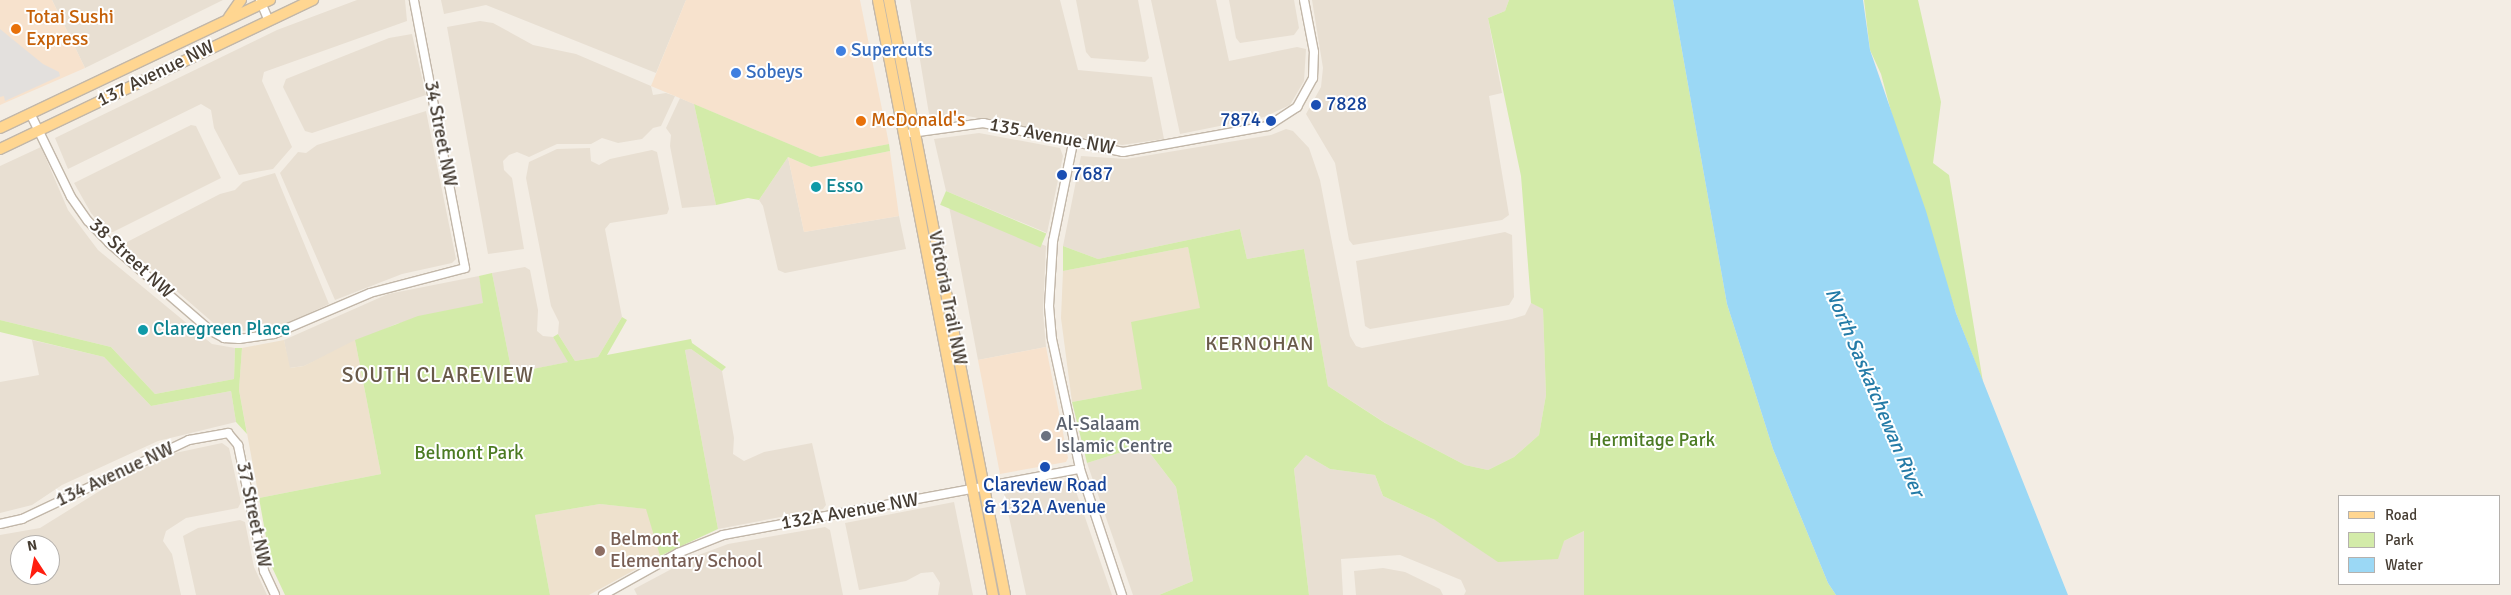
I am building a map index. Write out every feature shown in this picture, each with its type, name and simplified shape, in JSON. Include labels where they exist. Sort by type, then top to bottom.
[{"type":"main road","points":[[226,20],[241,0]]},
{"type":"main road","name":"137 Avenue NW","points":[[0,149],[268,19],[312,0]]},
{"type":"main road","name":"Victoria Trail NW","points":[[878,0],[993,595]]},
{"type":"main road","name":"Victoria Trail NW","points":[[889,0],[1005,595]]},
{"type":"main road","name":"137 Avenue NW","points":[[0,128],[264,1]]},
{"type":"street","name":"34 Street NW","points":[[252,338],[301,326],[370,293],[399,283],[465,268],[414,0]]},
{"type":"street","name":"135 Avenue NW","points":[[904,134],[983,123],[1108,150],[1136,151],[1259,128],[1284,118],[1306,94],[1314,60],[1304,0]]},
{"type":"street","points":[[264,1],[268,19]]},
{"type":"street","name":"38 Street NW","points":[[30,113],[71,197],[88,221],[109,243],[211,330],[224,338],[252,338]]},
{"type":"street","points":[[1074,143],[1053,241],[1049,306],[1057,373],[1080,468],[1122,595]]},
{"type":"street","name":"134 Avenue NW","points":[[0,524],[29,516],[189,440],[228,433],[232,435]]},
{"type":"street","name":"37 Street NW","points":[[232,435],[238,445],[264,571],[275,595]]},
{"type":"street","name":"132A Avenue NW","points":[[603,595],[691,547],[722,535],[1080,468]]},
{"type":"shaded area","points":[[0,0],[52,0],[85,68],[0,105]]},
{"type":"shaded area","points":[[52,0],[223,0],[85,68]]},
{"type":"shaded area","points":[[357,0],[405,0],[407,21],[264,72],[262,81],[292,147],[273,169],[239,175],[214,128],[211,110],[201,104],[68,169],[55,138],[277,30]]},
{"type":"shaded area","points":[[441,0],[686,0],[656,73],[486,5],[444,14]]},
{"type":"shaded area","points":[[686,0],[860,0],[889,144],[820,157],[651,86]]},
{"type":"shaded area","points":[[910,0],[1060,0],[1078,70],[1152,77],[1164,139],[1122,145],[957,114],[930,120]]},
{"type":"shaded area","points":[[1076,0],[1138,0],[1149,58],[1145,62],[1091,58],[1086,52]]},
{"type":"shaded area","points":[[1151,0],[1216,0],[1229,61],[1297,47],[1306,49],[1304,81],[1290,105],[1264,117],[1180,134]]},
{"type":"shaded area","points":[[1229,0],[1294,0],[1299,28],[1294,35],[1240,43],[1236,38]]},
{"type":"shaded area","points":[[1312,0],[1509,0],[1505,11],[1488,18],[1502,93],[1489,96],[1509,215],[1502,220],[1353,245],[1349,240],[1335,163],[1306,114],[1321,87],[1323,68]]},
{"type":"shaded area","points":[[480,21],[493,23],[533,45],[576,54],[651,86],[653,95],[666,93],[675,96],[661,126],[653,128],[642,139],[618,143],[602,138],[591,144],[557,144],[529,157],[517,152],[509,155],[503,161],[504,170],[512,178],[524,249],[488,254],[447,27]]},
{"type":"shaded area","points":[[0,29],[43,64],[59,72],[60,76],[5,101],[4,96],[0,97]]},
{"type":"shaded area","points":[[412,34],[426,95],[312,133],[305,131],[283,87],[286,79],[389,38]]},
{"type":"shaded area","points":[[680,98],[694,104],[716,205],[682,208],[670,146],[671,135],[666,128]]},
{"type":"shaded area","points":[[426,111],[456,259],[452,263],[402,274],[335,300],[280,173],[298,152],[306,153],[317,145]]},
{"type":"shaded area","points":[[191,125],[196,126],[221,178],[113,232],[107,232],[91,213],[74,183]]},
{"type":"shaded area","points":[[1286,129],[1293,131],[1309,148],[1320,180],[1350,336],[1356,346],[1362,348],[1512,319],[1525,315],[1531,303],[1543,308],[1546,395],[1539,435],[1514,457],[1488,470],[1465,465],[1387,424],[1328,386],[1304,249],[1247,259],[1240,229],[1098,259],[1063,246],[1081,156],[1126,159],[1271,135]]},
{"type":"shaded area","points":[[979,133],[1060,148],[1063,156],[1047,233],[946,191],[934,139]]},
{"type":"shaded area","points":[[41,147],[68,210],[98,250],[212,344],[235,348],[234,379],[155,394],[111,347],[0,320],[0,166]]},
{"type":"shaded area","points":[[590,148],[591,161],[599,165],[610,159],[652,150],[657,152],[669,209],[667,214],[610,223],[605,229],[622,317],[598,357],[575,361],[558,334],[559,322],[551,306],[526,178],[529,162],[557,149]]},
{"type":"shaded area","points":[[890,151],[899,216],[804,232],[788,157],[811,167]]},
{"type":"shaded area","points":[[788,157],[804,232],[899,216],[906,249],[785,273],[778,270],[763,206],[759,200]]},
{"type":"shaded area","points":[[275,173],[329,304],[288,323],[237,332],[218,327],[126,247],[127,242],[220,194],[235,190],[243,182]]},
{"type":"shaded area","points":[[949,206],[1046,246],[1043,312],[1046,347],[978,360]]},
{"type":"shaded area","points":[[1505,232],[1512,235],[1514,297],[1509,305],[1370,329],[1365,326],[1356,261]]},
{"type":"shaded area","points":[[1188,247],[1201,308],[1142,389],[1072,402],[1061,318],[1063,271]]},
{"type":"shaded area","points":[[525,267],[530,270],[538,310],[537,331],[543,336],[553,337],[569,362],[512,373],[492,273]]},
{"type":"shaded area","points":[[479,276],[484,303],[396,324],[304,366],[289,368],[284,340],[388,294]]},
{"type":"shaded area","points":[[32,340],[104,357],[151,406],[231,391],[236,422],[158,441],[62,485],[32,505],[0,513],[0,382],[39,375]]},
{"type":"shaded area","points":[[284,340],[290,368],[304,366],[355,340],[381,474],[259,498],[239,390],[242,348]]},
{"type":"shaded area","points":[[1046,347],[1068,458],[1066,462],[1000,474],[978,360]]},
{"type":"shaded area","points":[[691,349],[722,371],[734,438],[733,454],[744,461],[764,452],[812,443],[826,505],[823,509],[718,529],[685,350]]},
{"type":"shaded area","points":[[222,443],[229,448],[241,502],[238,508],[186,518],[166,531],[163,541],[172,554],[181,595],[0,595],[0,535],[40,528],[106,487],[175,453]]},
{"type":"shaded area","points":[[1138,447],[1146,448],[1176,487],[1193,581],[1159,595],[1133,595],[1087,463]]},
{"type":"shaded area","points":[[1306,455],[1330,469],[1375,475],[1383,496],[1435,520],[1564,541],[1584,531],[1584,595],[1464,595],[1466,591],[1461,580],[1400,555],[1341,559],[1343,595],[1309,595],[1294,469]]},
{"type":"shaded area","points":[[1072,480],[1112,595],[1026,595],[1004,494]]},
{"type":"shaded area","points":[[954,502],[973,595],[938,595],[940,583],[933,572],[921,573],[906,581],[859,590],[845,523]]},
{"type":"shaded area","name":"Belmont Elementary School","points":[[600,504],[647,509],[660,556],[589,595],[550,595],[535,515]]},
{"type":"shaded area","points":[[240,520],[245,522],[254,567],[267,595],[196,595],[183,536],[198,528]]},
{"type":"shaded area","points":[[825,527],[830,530],[843,595],[637,595],[634,589],[696,556],[728,544]]},
{"type":"shaded area","points":[[1383,568],[1405,572],[1440,589],[1443,595],[1356,595],[1354,571]]},
{"type":"green space","name":"Hermitage Park","points":[[1509,0],[1673,0],[1727,304],[1773,449],[1828,583],[1836,595],[1584,595],[1584,531],[1564,541],[1558,559],[1498,562],[1435,520],[1383,496],[1375,475],[1330,469],[1306,455],[1294,469],[1309,595],[1159,595],[1193,581],[1176,487],[1146,448],[1138,447],[1087,463],[1072,402],[1142,389],[1131,322],[1200,308],[1188,247],[1063,271],[1063,246],[1098,259],[1240,229],[1247,259],[1304,249],[1328,386],[1385,423],[1465,465],[1488,470],[1514,457],[1539,435],[1546,395],[1543,309],[1531,303],[1521,176],[1488,18],[1505,11]]},
{"type":"green space","points":[[1864,0],[1918,0],[1941,102],[1933,163],[1949,175],[1983,382],[1956,313],[1896,130],[1881,74],[1870,50]]},
{"type":"green space","points":[[694,104],[820,157],[889,144],[890,151],[811,167],[788,157],[759,200],[748,198],[716,205]]},
{"type":"green space","points":[[946,191],[1046,234],[1040,247],[940,205]]},
{"type":"green space","name":"Belmont Park","points":[[492,273],[512,373],[568,362],[553,337],[558,334],[575,361],[598,357],[622,317],[627,320],[607,355],[691,339],[692,343],[726,367],[722,371],[691,349],[685,350],[718,529],[660,556],[646,509],[600,504],[535,515],[550,595],[285,595],[271,565],[259,498],[381,474],[355,340],[418,316],[483,303],[479,276]]},
{"type":"green space","points":[[0,320],[111,347],[155,394],[234,379],[235,348],[242,348],[239,390],[247,434],[236,422],[231,391],[151,406],[104,357],[0,332]]},
{"type":"water","name":"North Saskatchewan River","points":[[1673,0],[1863,0],[1870,50],[1926,211],[1956,313],[2068,595],[1836,595],[1828,583],[1773,449],[1727,304]]},
{"type":"place","name":"Totai Sushi Express","points":[[16,29]]},
{"type":"place","name":"Supercuts","points":[[841,51]]},
{"type":"place","name":"Sobeys","points":[[736,73]]},
{"type":"place","name":"7828","points":[[1316,105]]},
{"type":"place","name":"McDonald's","points":[[861,121]]},
{"type":"place","name":"7874","points":[[1271,121]]},
{"type":"place","name":"7687","points":[[1062,175]]},
{"type":"place","name":"Esso","points":[[816,187]]},
{"type":"place","name":"Claregreen Place","points":[[143,330]]},
{"type":"place","name":"Al-Salaam Islamic Centre","points":[[1046,436]]},
{"type":"place","name":"Clareview Road & 132A Avenue","points":[[1045,467]]},
{"type":"place","name":"Belmont Elementary School","points":[[600,551]]},
{"type":"district","name":"KERNOHAN","points":[[1260,343]]},
{"type":"district","name":"SOUTH CLAREVIEW","points":[[438,375]]}]
